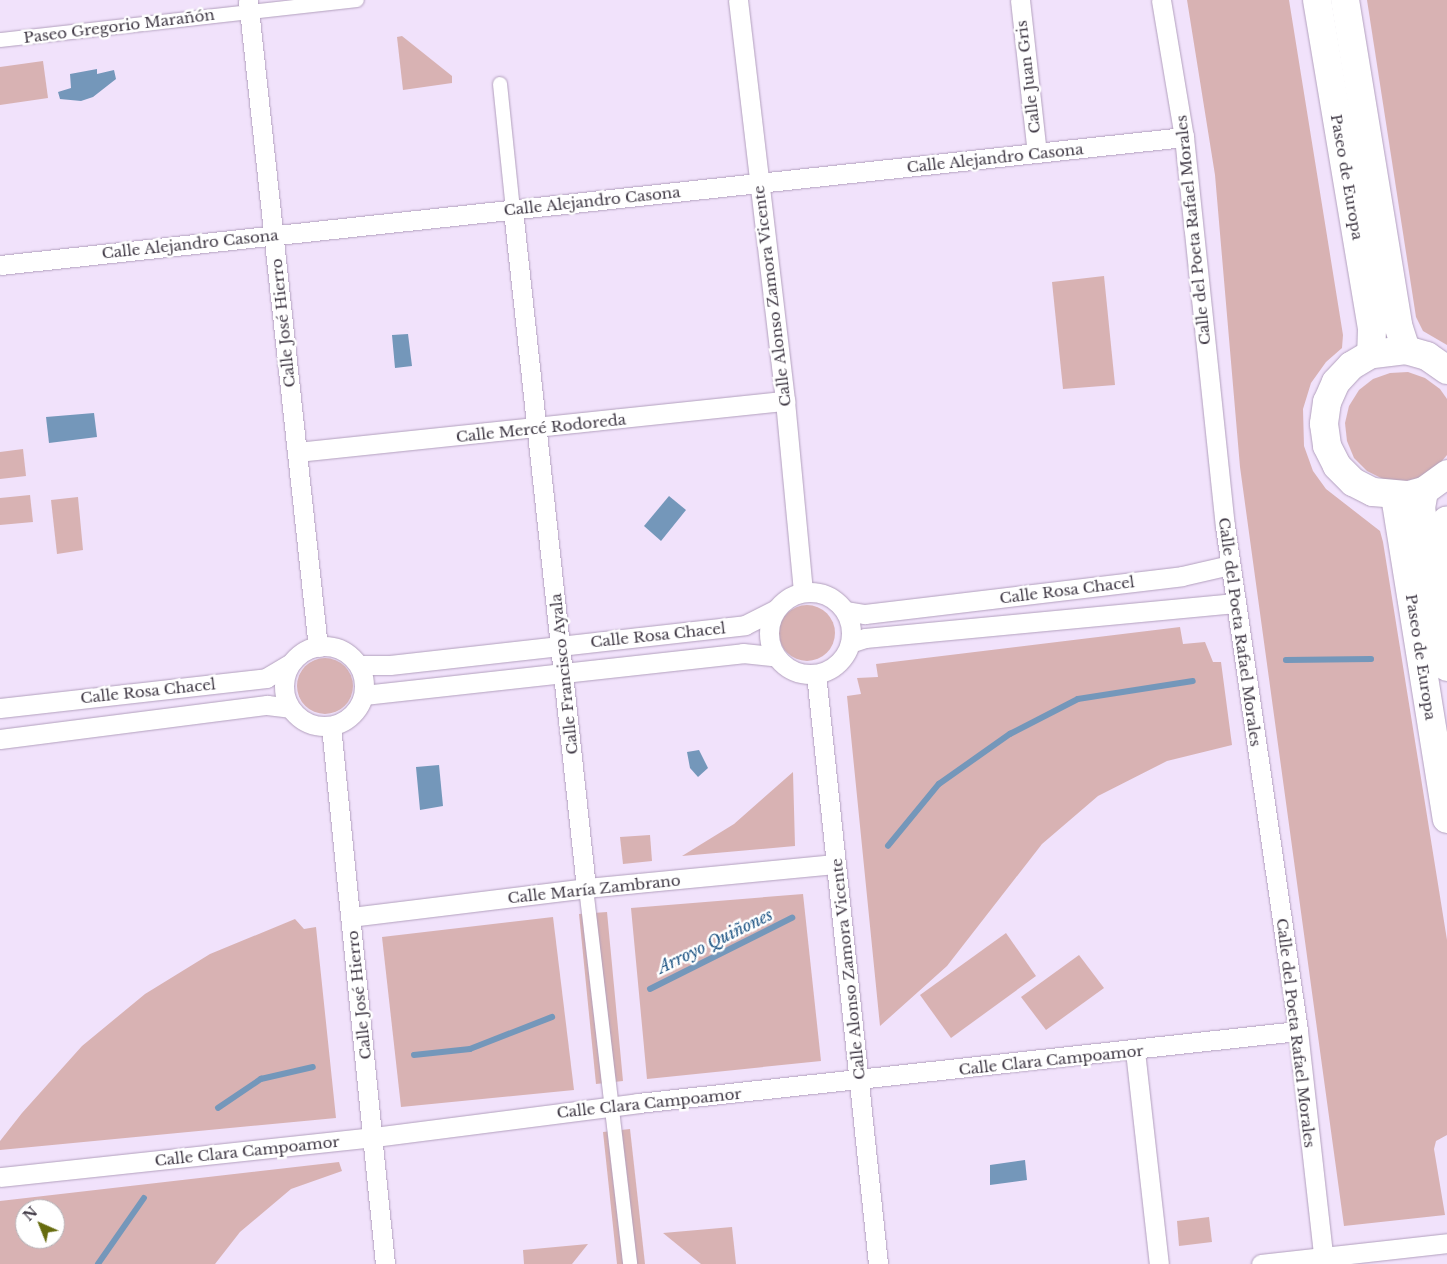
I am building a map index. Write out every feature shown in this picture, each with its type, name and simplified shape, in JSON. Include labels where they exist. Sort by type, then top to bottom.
[{"type":"main road","name":"Paseo de Europa","points":[[1317,0],[1372,328],[1371,354]]},
{"type":"main road","name":"Paseo de Europa","points":[[1345,0],[1398,325],[1406,350]]},
{"type":"main road","points":[[1447,370],[1427,356],[1406,350],[1371,354],[1351,366],[1336,382],[1327,402],[1324,424],[1328,446],[1337,466],[1348,476],[1373,492],[1395,496],[1424,491],[1447,474]]},
{"type":"main road","name":"Paseo de Europa","points":[[1424,491],[1422,508],[1447,667]]},
{"type":"main road","name":"Paseo de Europa","points":[[1395,496],[1447,819]]},
{"type":"main road","points":[[1442,633],[1442,545],[1447,520]]},
{"type":"street","name":"Paseo Gregorio Marañón","points":[[0,40],[248,6],[357,0]]},
{"type":"street","name":"Calle Alonso Zamora Vicente","points":[[738,0],[785,401],[803,592]]},
{"type":"street","name":"Calle Juan Gris","points":[[1020,0],[1037,153]]},
{"type":"street","name":"Calle del Poeta Rafael Morales","points":[[1161,0],[1184,137],[1230,565],[1298,1031],[1324,1260]]},
{"type":"street","name":"Calle José Hierro","points":[[248,6],[318,646]]},
{"type":"street","name":"Calle Francisco Ayala","points":[[500,84],[562,646],[586,888],[630,1264]]},
{"type":"street","name":"Calle Alejandro Casona","points":[[0,265],[1184,137]]},
{"type":"street","name":"Calle Mercé Rodoreda","points":[[296,452],[537,429],[785,401]]},
{"type":"street","name":"Calle Rosa Chacel","points":[[845,611],[865,614],[1152,580],[1230,565]]},
{"type":"street","points":[[803,592],[826,596],[845,611],[850,626],[850,643],[843,657],[832,669],[816,674],[800,674],[786,667],[774,656],[769,640],[769,624],[776,610],[788,598],[803,592]]},
{"type":"street","name":"Calle Rosa Chacel","points":[[850,643],[874,637],[1235,603]]},
{"type":"street","name":"Calle Rosa Chacel","points":[[358,665],[390,665],[745,625],[776,610]]},
{"type":"street","points":[[318,646],[340,650],[358,665],[364,680],[364,695],[357,710],[346,720],[331,726],[315,726],[301,719],[290,708],[285,693],[285,678],[292,663],[303,652],[318,646]]},
{"type":"street","name":"Calle Rosa Chacel","points":[[364,695],[743,653],[774,656]]},
{"type":"street","name":"Calle Rosa Chacel","points":[[0,708],[266,678],[292,663]]},
{"type":"street","name":"Calle Alonso Zamora Vicente","points":[[816,674],[878,1264]]},
{"type":"street","name":"Calle Rosa Chacel","points":[[0,739],[267,705],[290,708]]},
{"type":"street","name":"Calle José Hierro","points":[[331,726],[374,1137],[385,1264]]},
{"type":"street","name":"Calle María Zambrano","points":[[351,917],[586,888],[836,864]]},
{"type":"street","name":"Calle Clara Campoamor","points":[[0,1178],[374,1137],[612,1106],[1136,1051],[1298,1031]]},
{"type":"street","points":[[1136,1051],[1159,1264]]},
{"type":"street","points":[[1261,1264],[1324,1260],[1447,1244]]},
{"type":"shaded area","points":[[1187,0],[1289,0],[1343,335],[1342,348],[1326,362],[1311,383],[1303,409],[1304,446],[1313,471],[1326,489],[1380,531],[1383,542],[1447,940],[1447,1135],[1436,1141],[1434,1149],[1445,1215],[1344,1226],[1240,467],[1215,175]]},
{"type":"shaded area","points":[[1367,0],[1447,0],[1447,345],[1423,331],[1416,317]]},
{"type":"shaded area","points":[[402,36],[452,76],[452,83],[403,90],[397,37]]},
{"type":"shaded area","points":[[43,61],[48,98],[0,105],[0,67]]},
{"type":"shaded area","points":[[1104,276],[1115,385],[1063,389],[1052,282]]},
{"type":"shaded area","points":[[1408,372],[1425,378],[1440,389],[1447,399],[1447,455],[1435,469],[1419,478],[1401,482],[1383,479],[1367,471],[1354,458],[1347,441],[1345,423],[1349,406],[1359,390],[1373,379],[1390,373]]},
{"type":"shaded area","points":[[23,449],[26,476],[0,479],[0,452]]},
{"type":"shaded area","points":[[30,495],[33,522],[0,525],[0,498]]},
{"type":"shaded area","points":[[78,497],[83,550],[57,554],[51,500]]},
{"type":"shaded area","points":[[807,605],[818,607],[827,613],[833,622],[835,633],[833,644],[827,653],[818,659],[807,661],[796,659],[787,653],[781,644],[779,633],[781,622],[787,613],[796,607]]},
{"type":"shaded area","points":[[1180,627],[1183,644],[1205,642],[1213,662],[1221,662],[1232,745],[1167,761],[1098,796],[1042,844],[947,966],[880,1026],[847,696],[861,694],[857,678],[878,677],[876,664]]},
{"type":"shaded area","points":[[325,658],[336,660],[345,666],[351,675],[353,686],[351,697],[345,706],[336,712],[325,714],[314,712],[305,706],[299,697],[297,686],[299,675],[305,666],[314,660]]},
{"type":"shaded area","points":[[793,772],[795,846],[682,856],[734,824]]},
{"type":"shaded area","points":[[650,835],[652,861],[623,864],[620,837]]},
{"type":"shaded area","points":[[803,894],[821,1061],[647,1079],[631,908]]},
{"type":"shaded area","points":[[607,912],[623,1081],[596,1084],[579,914]]},
{"type":"shaded area","points":[[553,917],[574,1090],[401,1107],[382,937]]},
{"type":"shaded area","points":[[295,919],[304,929],[316,927],[336,1118],[0,1150],[0,1141],[22,1113],[82,1046],[145,994],[210,954]]},
{"type":"shaded area","points":[[1006,933],[1036,976],[951,1038],[920,995]]},
{"type":"shaded area","points":[[1079,955],[1104,988],[1046,1030],[1021,997]]},
{"type":"shaded area","points":[[630,1129],[645,1264],[617,1264],[603,1132]]},
{"type":"shaded area","points":[[339,1162],[342,1171],[291,1189],[240,1232],[215,1264],[0,1264],[0,1201],[15,1199],[15,1249],[65,1249],[65,1199],[17,1199]]},
{"type":"shaded area","points":[[1209,1217],[1212,1242],[1179,1246],[1177,1221]]},
{"type":"shaded area","points":[[732,1227],[736,1264],[701,1264],[663,1233]]},
{"type":"shaded area","points":[[588,1244],[572,1264],[524,1264],[523,1250]]},
{"type":"water","points":[[97,69],[97,74],[114,70],[116,79],[93,97],[81,101],[60,99],[58,92],[71,88],[70,74]]},
{"type":"water","points":[[408,334],[412,366],[395,368],[392,335]]},
{"type":"water","points":[[94,413],[97,437],[49,443],[46,417]]},
{"type":"water","points":[[669,496],[686,510],[661,541],[644,526]]},
{"type":"water","points":[[699,750],[708,768],[698,777],[690,768],[687,752]]},
{"type":"water","points":[[439,765],[443,806],[420,810],[416,767]]},
{"type":"water","points":[[1025,1160],[1027,1180],[990,1185],[990,1165]]},
{"type":"waterway","name":"Arroyo Quiñones","points":[[1286,660],[1371,659]]},
{"type":"waterway","name":"Arroyo Quiñones","points":[[888,846],[939,784],[1010,734],[1078,699],[1193,681]]},
{"type":"waterway","name":"Arroyo Quiñones","points":[[650,989],[792,918]]},
{"type":"waterway","name":"Arroyo Quiñones","points":[[414,1055],[470,1049],[552,1017]]},
{"type":"waterway","name":"Arroyo Quiñones","points":[[218,1108],[261,1079],[313,1067]]},
{"type":"waterway","name":"Arroyo Quiñones","points":[[98,1264],[144,1198]]}]
